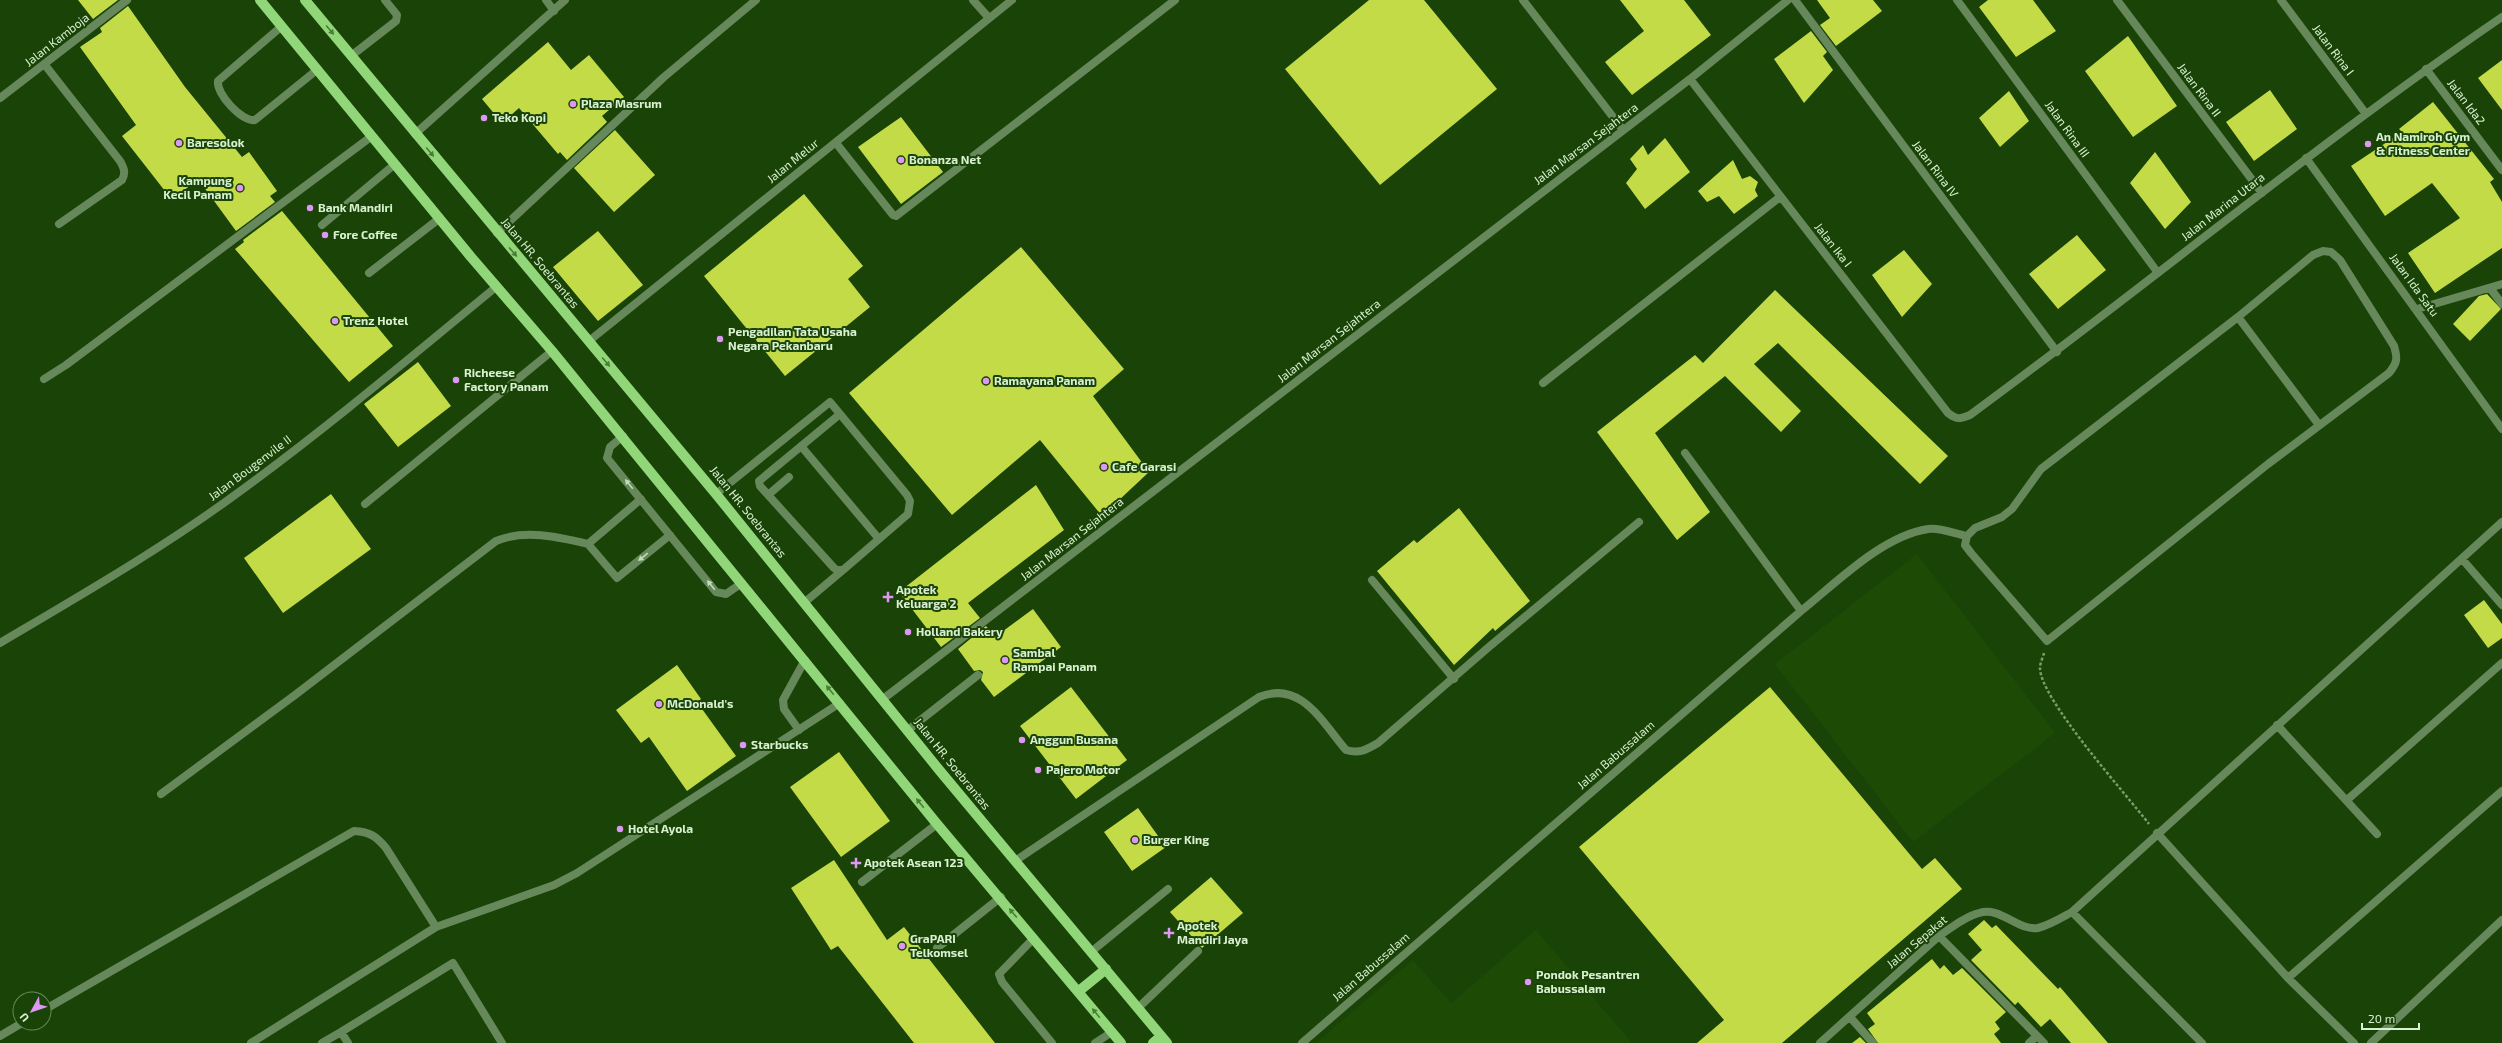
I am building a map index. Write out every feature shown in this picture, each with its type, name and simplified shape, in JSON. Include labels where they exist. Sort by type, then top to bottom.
[{"type":"main road","points":[[260,0],[496,286],[552,350],[623,436],[937,824],[1079,991],[1121,1043]]},
{"type":"main road","name":"Jalan HR. Soebrantas","points":[[305,0],[497,233],[716,494],[1015,861],[1164,1039]]},
{"type":"main road","points":[[1079,991],[1106,969]]},
{"type":"main road","points":[[1153,1043],[1164,1039]]},
{"type":"street","name":"Jalan Kamboja","points":[[0,98],[45,65],[127,0]]},
{"type":"street","points":[[352,56],[396,21],[397,15],[385,0]]},
{"type":"street","points":[[546,0],[554,11]]},
{"type":"street","points":[[415,134],[565,0]]},
{"type":"street","points":[[497,233],[664,77],[756,0]]},
{"type":"street","points":[[973,0],[989,18]]},
{"type":"street","name":"Jalan Melur","points":[[589,341],[1012,0]]},
{"type":"street","points":[[836,143],[893,216],[896,216],[1175,0]]},
{"type":"street","points":[[1523,0],[1623,130]]},
{"type":"street","name":"Jalan Marsan Sejahtera","points":[[883,699],[1690,79],[1788,0]]},
{"type":"street","name":"Jalan Rina IV","points":[[1794,0],[2057,352]]},
{"type":"street","name":"Jalan Rina III","points":[[1957,0],[2158,273]]},
{"type":"street","name":"Jalan Rina II","points":[[2118,0],[2262,194]]},
{"type":"street","name":"Jalan Rina I","points":[[2281,0],[2366,114]]},
{"type":"street","name":"Jalan Marina Utara","points":[[1961,419],[1970,415],[2057,352],[2262,194],[2306,158],[2426,69],[2502,17]]},
{"type":"street","points":[[282,26],[218,81],[219,90],[243,118],[249,121],[255,120],[318,69]]},
{"type":"street","points":[[45,65],[120,161],[124,168],[125,175],[122,180],[59,224]]},
{"type":"street","name":"Jalan Ida2","points":[[2426,69],[2502,170]]},
{"type":"street","name":"Jalan Ika I","points":[[1690,79],[1948,413],[1955,419],[1961,419]]},
{"type":"street","points":[[44,379],[66,365],[372,136]]},
{"type":"street","name":"Jalan Ida Satu","points":[[2306,158],[2417,309],[2502,429]]},
{"type":"street","points":[[322,225],[395,164]]},
{"type":"street","points":[[1543,383],[1780,197]]},
{"type":"street","points":[[369,273],[440,218]]},
{"type":"street","points":[[2331,252],[2340,260],[2394,346],[2397,358],[2396,364],[2388,373],[2320,425],[2047,641],[1965,545],[1967,536],[1974,528],[2002,517],[2012,509],[2040,469],[2238,316],[2314,255],[2331,252]]},
{"type":"street","points":[[2417,309],[2502,284]]},
{"type":"street","name":"Jalan Bougenvile II","points":[[0,643],[138,560],[239,492],[358,400],[496,286]]},
{"type":"street","points":[[2490,288],[2502,304]]},
{"type":"street","points":[[2238,316],[2320,425]]},
{"type":"street","points":[[365,504],[552,350]]},
{"type":"street","points":[[716,494],[828,403],[830,402],[840,414],[910,501],[908,514],[805,602]]},
{"type":"street","points":[[840,414],[760,481],[760,486],[834,568],[837,570],[843,570]]},
{"type":"street","points":[[623,436],[610,447],[607,458],[716,592],[726,594],[742,583]]},
{"type":"street","points":[[801,446],[879,539]]},
{"type":"street","points":[[1685,453],[1801,611]]},
{"type":"street","points":[[768,495],[789,477]]},
{"type":"street","points":[[588,544],[641,499]]},
{"type":"street","points":[[1015,861],[1259,697],[1272,692],[1289,693],[1302,699],[1346,750],[1356,753],[1378,743],[1454,679],[1490,646],[1639,522]]},
{"type":"street","name":"Jalan Sepakat","points":[[1820,1043],[1939,936],[1957,923],[1979,913],[1990,912],[2001,914],[2028,928],[2037,928],[2051,923],[2072,912],[2157,833],[2502,522]]},
{"type":"street","name":"Jalan Babussalam","points":[[1302,1043],[1801,611],[1880,548],[1901,538],[1929,528],[1967,536]]},
{"type":"street","points":[[161,794],[296,695],[496,541],[516,535],[527,535],[565,539],[588,544],[617,578],[670,535]]},
{"type":"street","points":[[2462,559],[2502,605]]},
{"type":"street","points":[[1372,580],[1454,679]]},
{"type":"street","points":[[799,730],[784,709],[783,700],[805,660]]},
{"type":"street","points":[[2346,800],[2502,663]]},
{"type":"street","points":[[908,730],[978,675]]},
{"type":"street","points":[[251,1043],[436,927],[554,885],[577,872],[840,703]]},
{"type":"street","points":[[2277,725],[2377,834]]},
{"type":"street","points":[[2288,978],[2502,791]]},
{"type":"street","points":[[862,882],[937,824]]},
{"type":"street","points":[[52,1005],[354,831],[366,832],[376,836],[386,848],[436,927]]},
{"type":"street","points":[[2157,833],[2288,978],[2354,1043]]},
{"type":"street","points":[[1091,952],[1168,889]]},
{"type":"street","points":[[937,948],[1000,897]]},
{"type":"street","points":[[2072,912],[2202,1043]]},
{"type":"street","points":[[2371,1043],[2502,920]]},
{"type":"street","points":[[1939,936],[2044,1043]]},
{"type":"street","points":[[1034,938],[999,974],[1002,982],[1052,1043]]},
{"type":"street","points":[[1138,1008],[1198,951]]},
{"type":"street","points":[[322,1043],[453,962],[502,1043]]},
{"type":"street","points":[[1850,1017],[1873,1043]]},
{"type":"street","points":[[0,1036],[12,1029]]},
{"type":"street","points":[[340,1032],[348,1043]]},
{"type":"street","points":[[1095,1043],[1112,1032]]},
{"type":"street","points":[[2029,1043],[2037,1036]]},
{"type":"path","points":[[2047,641],[2040,668],[2044,684],[2057,709],[2157,833]]},
{"type":"shaded area","points":[[1917,554],[2055,733],[1913,842],[1775,664]]},
{"type":"shaded area","name":"Pondok Pesantren Babussalam","points":[[1536,930],[1632,1043],[1316,1043],[1413,960],[1451,1003]]},
{"type":"building","points":[[78,0],[118,0],[93,19]]},
{"type":"building","points":[[1369,0],[1424,0],[1497,89],[1380,185],[1285,69]]},
{"type":"building","points":[[1620,0],[1684,0],[1711,35],[1632,95],[1605,62],[1644,31]]},
{"type":"building","points":[[1817,0],[1873,0],[1882,11],[1836,46],[1820,25],[1830,18]]},
{"type":"building","points":[[1988,0],[2033,0],[2056,31],[2016,57],[1979,7]]},
{"type":"building","points":[[128,6],[185,87],[242,157],[249,152],[277,191],[270,196],[275,202],[236,231],[198,179],[172,200],[122,136],[136,125],[80,47],[102,32],[100,28]]},
{"type":"building","points":[[1811,31],[1827,52],[1823,56],[1833,70],[1804,103],[1774,59]]},
{"type":"building","points":[[2128,36],[2177,106],[2133,137],[2085,71]]},
{"type":"building","points":[[548,42],[571,70],[589,55],[624,97],[602,116],[607,122],[567,160],[560,152],[558,154],[519,108],[502,123],[482,99]]},
{"type":"building","points":[[2502,60],[2502,110],[2478,78]]},
{"type":"building","points":[[2270,90],[2297,129],[2254,161],[2226,122]]},
{"type":"building","points":[[2009,91],[2029,121],[2000,147],[1979,118]]},
{"type":"building","points":[[2433,102],[2494,179],[2490,182],[2502,202],[2502,248],[2435,293],[2408,253],[2460,218],[2432,183],[2385,216],[2351,166],[2402,132],[2399,129]]},
{"type":"building","name":"Bonanza Net","points":[[901,117],[943,172],[901,204],[858,147]]},
{"type":"building","points":[[615,130],[655,175],[614,212],[574,168]]},
{"type":"building","points":[[1665,138],[1690,172],[1645,209],[1626,183],[1637,169],[1630,159],[1643,145],[1648,155]]},
{"type":"building","points":[[2155,152],[2191,202],[2165,229],[2130,183]]},
{"type":"building","points":[[1733,160],[1742,179],[1750,176],[1758,182],[1755,190],[1758,196],[1734,214],[1719,196],[1707,202],[1698,191]]},
{"type":"building","points":[[804,194],[863,266],[848,279],[870,307],[785,376],[704,276]]},
{"type":"building","name":"Trenz Hotel","points":[[282,211],[393,346],[349,382],[235,249],[244,242],[243,240]]},
{"type":"building","points":[[598,231],[643,285],[598,321],[553,267]]},
{"type":"building","points":[[2077,235],[2106,270],[2058,309],[2029,274]]},
{"type":"building","name":"Ramayana Panam","points":[[1021,247],[1124,369],[1093,396],[1149,472],[1102,516],[1040,440],[952,515],[849,393]]},
{"type":"building","points":[[1904,250],[1932,284],[1902,317],[1872,275]]},
{"type":"building","points":[[1775,290],[1948,456],[1920,484],[1778,343],[1754,364],[1801,411],[1781,432],[1725,376],[1655,433],[1710,512],[1677,540],[1597,432],[1695,355],[1703,363]]},
{"type":"building","points":[[2487,294],[2501,309],[2470,341],[2453,324],[2479,296]]},
{"type":"building","points":[[418,362],[451,406],[398,447],[364,404]]},
{"type":"building","points":[[1036,485],[1064,530],[968,603],[980,618],[941,647],[899,592]]},
{"type":"building","points":[[331,494],[371,549],[283,613],[244,558]]},
{"type":"building","points":[[1459,508],[1530,601],[1495,631],[1493,628],[1454,665],[1377,571],[1414,540],[1417,543]]},
{"type":"building","points":[[2484,600],[2502,624],[2502,638],[2488,648],[2464,615]]},
{"type":"building","points":[[1033,609],[1061,647],[994,697],[981,680],[983,672],[980,670],[974,671],[958,649],[986,626],[995,637]]},
{"type":"building","points":[[677,665],[701,699],[697,702],[736,756],[687,791],[649,737],[641,743],[616,710]]},
{"type":"building","points":[[1071,687],[1127,760],[1076,799],[1020,726]]},
{"type":"building","points":[[1770,687],[1922,869],[1935,858],[1962,889],[1782,1043],[1697,1043],[1724,1020],[1579,847]]},
{"type":"building","points":[[839,752],[890,821],[841,857],[790,787]]},
{"type":"building","name":"Burger King","points":[[1138,808],[1166,847],[1132,871],[1104,832]]},
{"type":"building","points":[[834,860],[887,940],[904,927],[995,1043],[914,1043],[838,946],[831,950],[791,888]]},
{"type":"building","points":[[1211,877],[1243,913],[1202,948],[1170,912]]},
{"type":"building","points":[[1984,920],[1992,928],[1996,925],[2058,989],[2060,987],[2108,1043],[2071,1043],[2050,1019],[2041,1027],[2018,1002],[2015,1005],[1971,960],[1982,950],[1968,934]]},
{"type":"building","points":[[1932,959],[1940,969],[1944,965],[1953,975],[1962,968],[2006,1012],[1995,1022],[2000,1029],[1994,1034],[2001,1043],[1878,1043],[1868,1029],[1875,1024],[1867,1013]]},
{"type":"building","points":[[1860,1037],[1866,1043],[1852,1043]]},
{"type":"place","name":"Plaza Masrum","points":[[573,104]]},
{"type":"place","name":"Teko Kopi","points":[[484,118]]},
{"type":"place","name":"Baresolok","points":[[179,143]]},
{"type":"place","name":"An Namiroh Gym & Fitness Center","points":[[2368,144]]},
{"type":"place","name":"Bonanza Net","points":[[901,160]]},
{"type":"place","name":"Kampung Kecil Panam","points":[[240,188]]},
{"type":"place","name":"Bank Mandiri","points":[[310,208]]},
{"type":"place","name":"Fore Coffee","points":[[325,235]]},
{"type":"place","name":"Trenz Hotel","points":[[335,321]]},
{"type":"place","name":"Pengadilan Tata Usaha Negara Pekanbaru","points":[[720,339]]},
{"type":"place","name":"Richeese Factory Panam","points":[[456,380]]},
{"type":"place","name":"Ramayana Panam","points":[[986,381]]},
{"type":"place","name":"Cafe Garasi","points":[[1104,467]]},
{"type":"place","name":"Apotek Keluarga 2","points":[[888,597]]},
{"type":"place","name":"Holland Bakery","points":[[908,632]]},
{"type":"place","name":"Sambal Rampai Panam","points":[[1005,660]]},
{"type":"place","name":"McDonald's","points":[[659,704]]},
{"type":"place","name":"Anggun Busana","points":[[1022,740]]},
{"type":"place","name":"Starbucks","points":[[743,745]]},
{"type":"place","name":"Pajero Motor","points":[[1038,770]]},
{"type":"place","name":"Hotel Ayola","points":[[620,829]]},
{"type":"place","name":"Burger King","points":[[1135,840]]},
{"type":"place","name":"Apotek Asean 123","points":[[856,863]]},
{"type":"place","name":"Apotek Mandiri Jaya","points":[[1169,933]]},
{"type":"place","name":"GraPARI Telkomsel","points":[[902,946]]},
{"type":"place","name":"Pondok Pesantren Babussalam","points":[[1528,982]]}]
